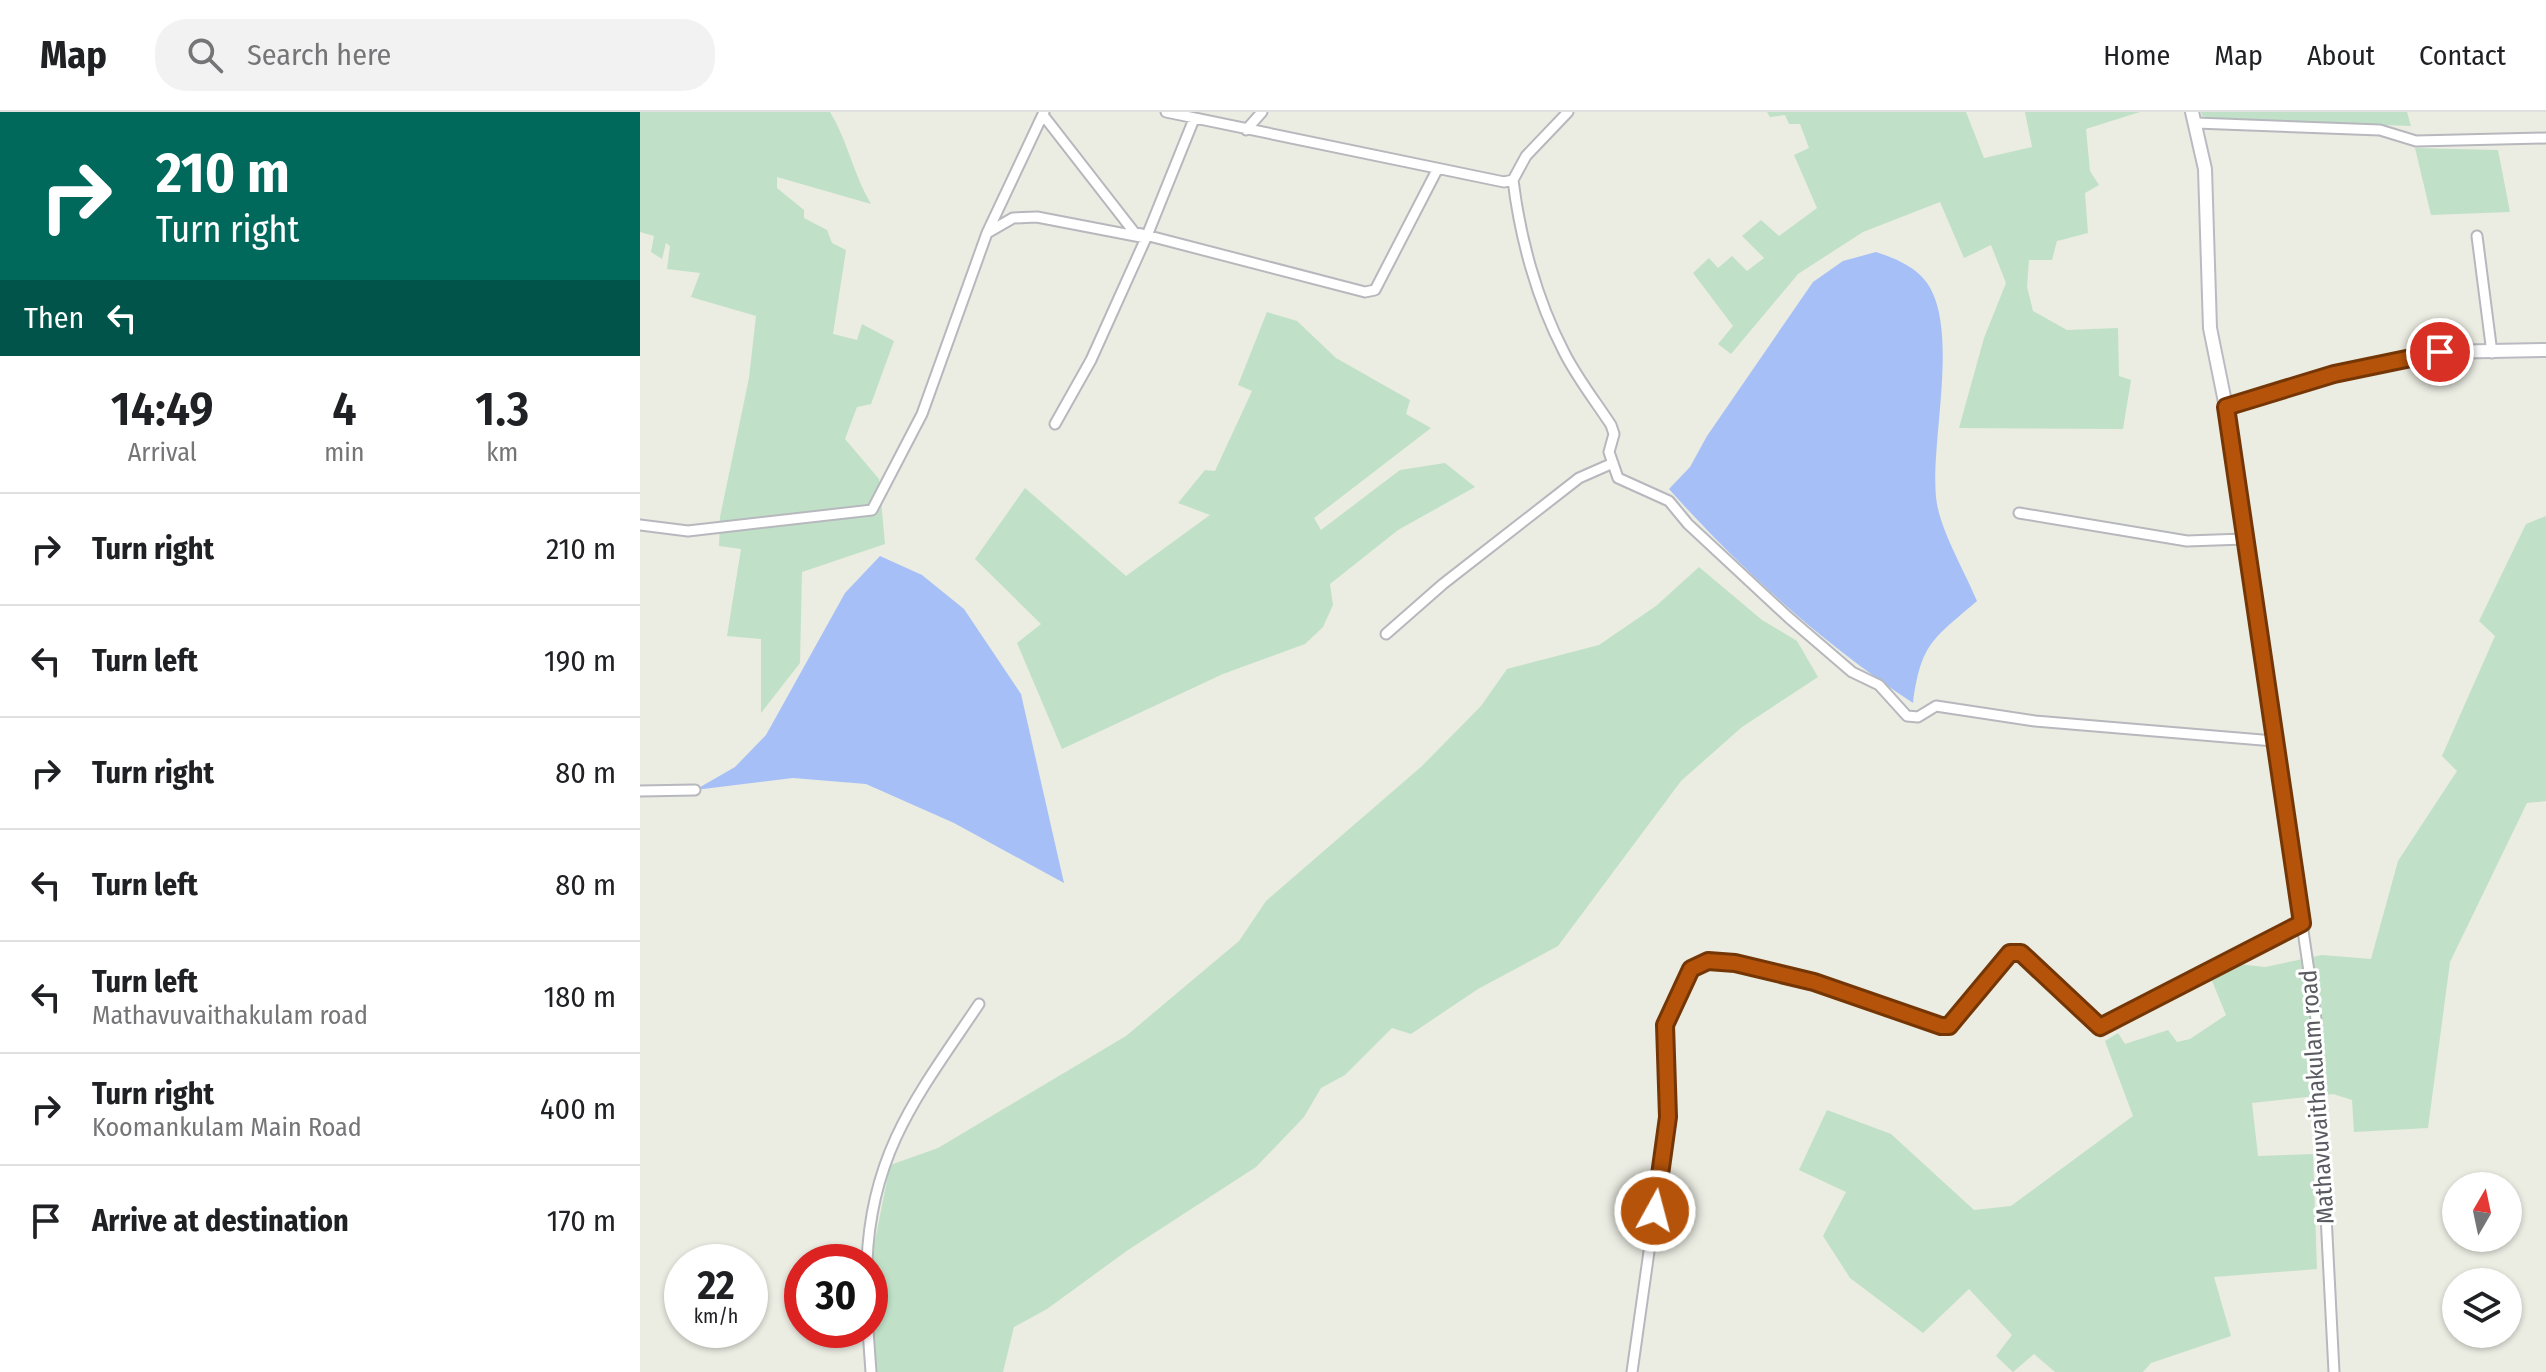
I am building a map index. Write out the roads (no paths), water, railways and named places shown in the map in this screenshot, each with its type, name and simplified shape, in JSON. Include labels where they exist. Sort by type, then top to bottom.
[{"type":"street","points":[[1166,112],[1437,170],[1504,182],[1513,180]]},
{"type":"street","points":[[1246,130],[1262,112]]},
{"type":"street","points":[[1568,112],[1526,156],[1513,180],[1517,214],[1536,283],[1564,352],[1611,425],[1614,434],[1609,452],[1618,478],[1669,501],[1688,524],[1788,617],[1852,672],[1879,685],[1907,716],[1918,717],[1936,706],[2035,721],[2274,741]]},
{"type":"street","points":[[640,525],[688,531],[872,510],[922,414],[987,233],[1043,114],[1134,232],[1146,238]]},
{"type":"street","points":[[2194,118],[2380,130],[2416,141],[2546,138]]},
{"type":"street","name":"Mathavuvaithakulam road","points":[[2194,118],[2205,169],[2210,223],[2210,328],[2226,407],[2316,1019],[2334,1372]]},
{"type":"street","points":[[1055,424],[1091,360],[1146,238],[1194,119]]},
{"type":"street","points":[[987,233],[1013,218],[1037,217],[1146,238],[1365,292],[1375,290],[1437,170]]},
{"type":"street","points":[[2477,236],[2492,353]]},
{"type":"street","points":[[2226,407],[2334,374],[2440,352],[2546,350]]},
{"type":"street","points":[[1386,634],[1443,584],[1579,478],[1613,463]]},
{"type":"street","points":[[2019,513],[2187,541],[2244,539]]},
{"type":"street","points":[[640,791],[695,790]]},
{"type":"street","points":[[1632,1372],[1668,1117],[1665,1025],[1691,969],[1708,961],[1735,963],[1814,982],[1941,1026],[1949,1026],[2010,953],[2021,953],[2100,1027],[2302,923]]},
{"type":"street","points":[[869,1244],[874,1204],[887,1152],[909,1108],[979,1004]]},
{"type":"street","points":[[869,1348],[871,1372]]},
{"type":"water","points":[[1876,252],[1914,270],[1933,293],[1940,319],[1943,350],[1935,479],[1937,504],[1949,540],[1977,601],[1940,634],[1925,654],[1913,703],[1846,655],[1784,604],[1669,489],[1690,467],[1707,436],[1813,282],[1843,261]]},
{"type":"water","points":[[880,556],[922,575],[964,609],[1021,694],[1064,883],[954,823],[866,784],[793,778],[695,790],[735,767],[766,735],[845,593]]}]
